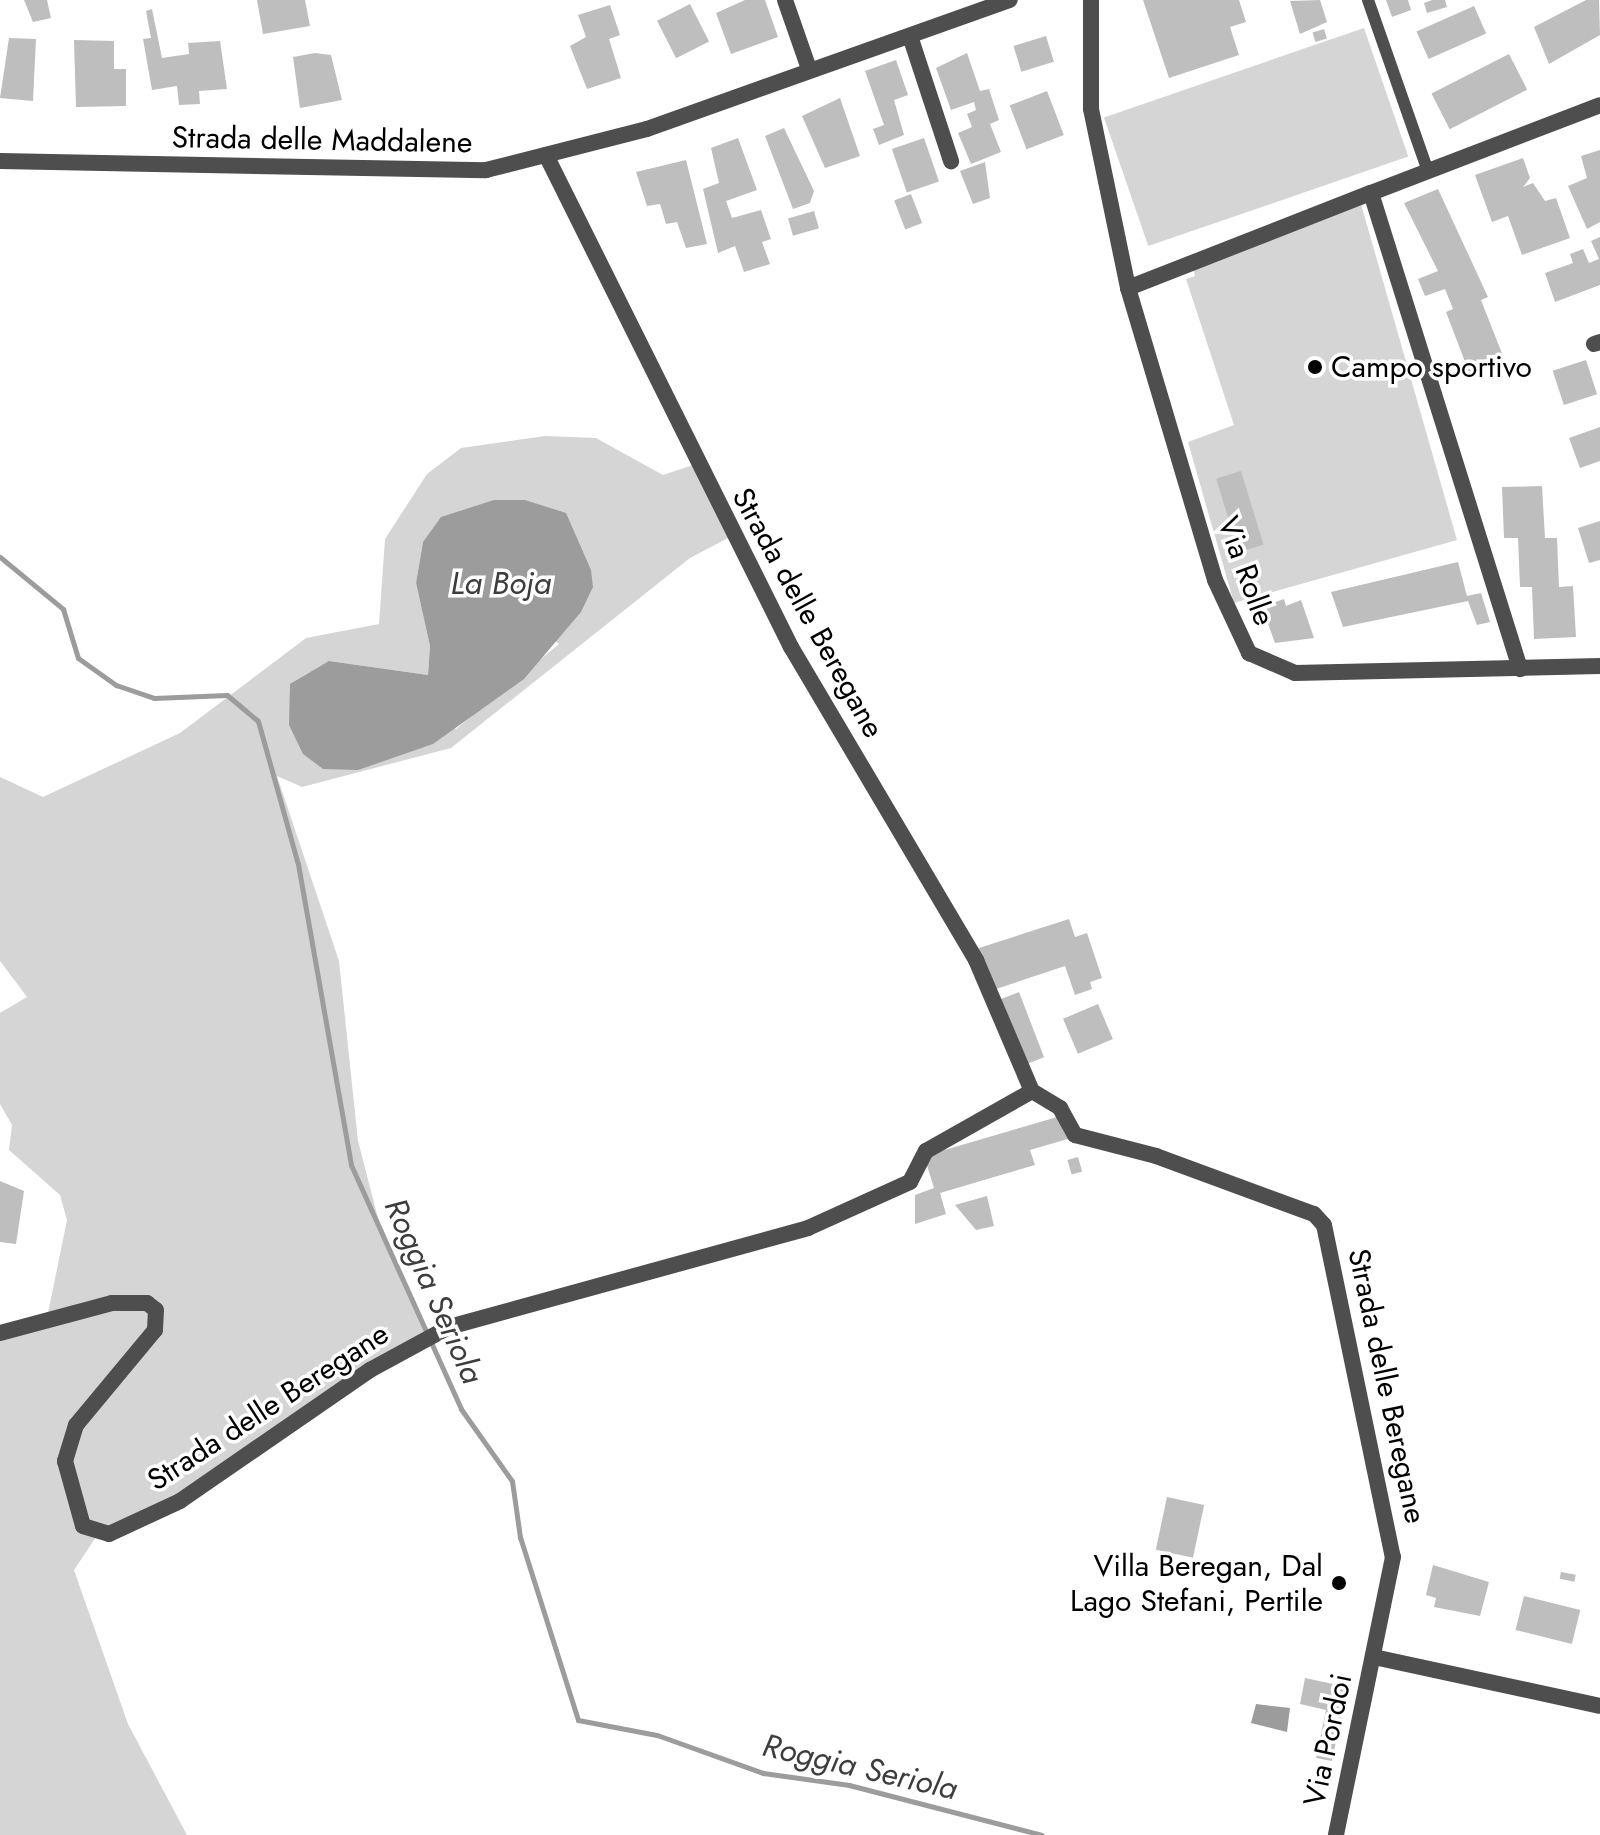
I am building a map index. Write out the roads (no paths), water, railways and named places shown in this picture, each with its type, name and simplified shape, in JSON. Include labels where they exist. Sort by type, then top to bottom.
[{"type":"street","points":[[785,0],[809,69]]},
{"type":"street","name":"Strada delle Maddalene","points":[[0,161],[369,173],[486,170],[647,129],[1010,0]]},
{"type":"street","name":"Via Rolle","points":[[1091,0],[1091,109],[1128,288],[1215,580],[1249,653],[1295,673],[1600,666]]},
{"type":"street","points":[[1368,0],[1428,171]]},
{"type":"street","points":[[910,36],[951,161]]},
{"type":"street","points":[[1128,288],[1600,105]]},
{"type":"street","name":"Strada delle Beregane","points":[[546,155],[784,633],[976,960],[1032,1091],[1060,1108],[1075,1135],[1156,1156],[1314,1214],[1324,1225],[1391,1522],[1393,1557],[1374,1657]]},
{"type":"street","points":[[1371,193],[1520,669]]},
{"type":"street","name":"Strada delle Beregane","points":[[0,1333],[112,1303],[147,1303],[156,1310],[155,1330],[76,1425],[65,1461],[72,1505],[83,1526],[98,1534],[180,1501],[433,1336],[808,1228],[910,1182],[926,1151],[1032,1091]]},
{"type":"street","points":[[1374,1657],[1600,1706]]},
{"type":"street","name":"Via Pordoi","points":[[1336,1835],[1374,1657]]},
{"type":"water","name":"La Boja","points":[[494,500],[525,500],[566,513],[591,570],[593,587],[581,612],[524,679],[433,744],[358,770],[323,769],[303,754],[289,725],[290,684],[329,661],[428,675],[430,646],[416,583],[423,542],[441,517]]},
{"type":"water","points":[[1256,1704],[1290,1708],[1287,1732],[1251,1723]]},
{"type":"waterway","name":"Roggia Seriola","points":[[0,557],[63,609],[78,658],[116,685],[154,698],[227,695],[258,721],[298,864],[351,1165],[461,1409],[512,1481],[520,1537],[578,1720],[657,1735],[763,1773],[849,1785],[1042,1835]]},
{"type":"place","name":"Campo sportivo","points":[[1315,367]]},
{"type":"place","name":"Villa Beregan, Dal Lago Stefani, Pertile","points":[[1339,1583]]}]
